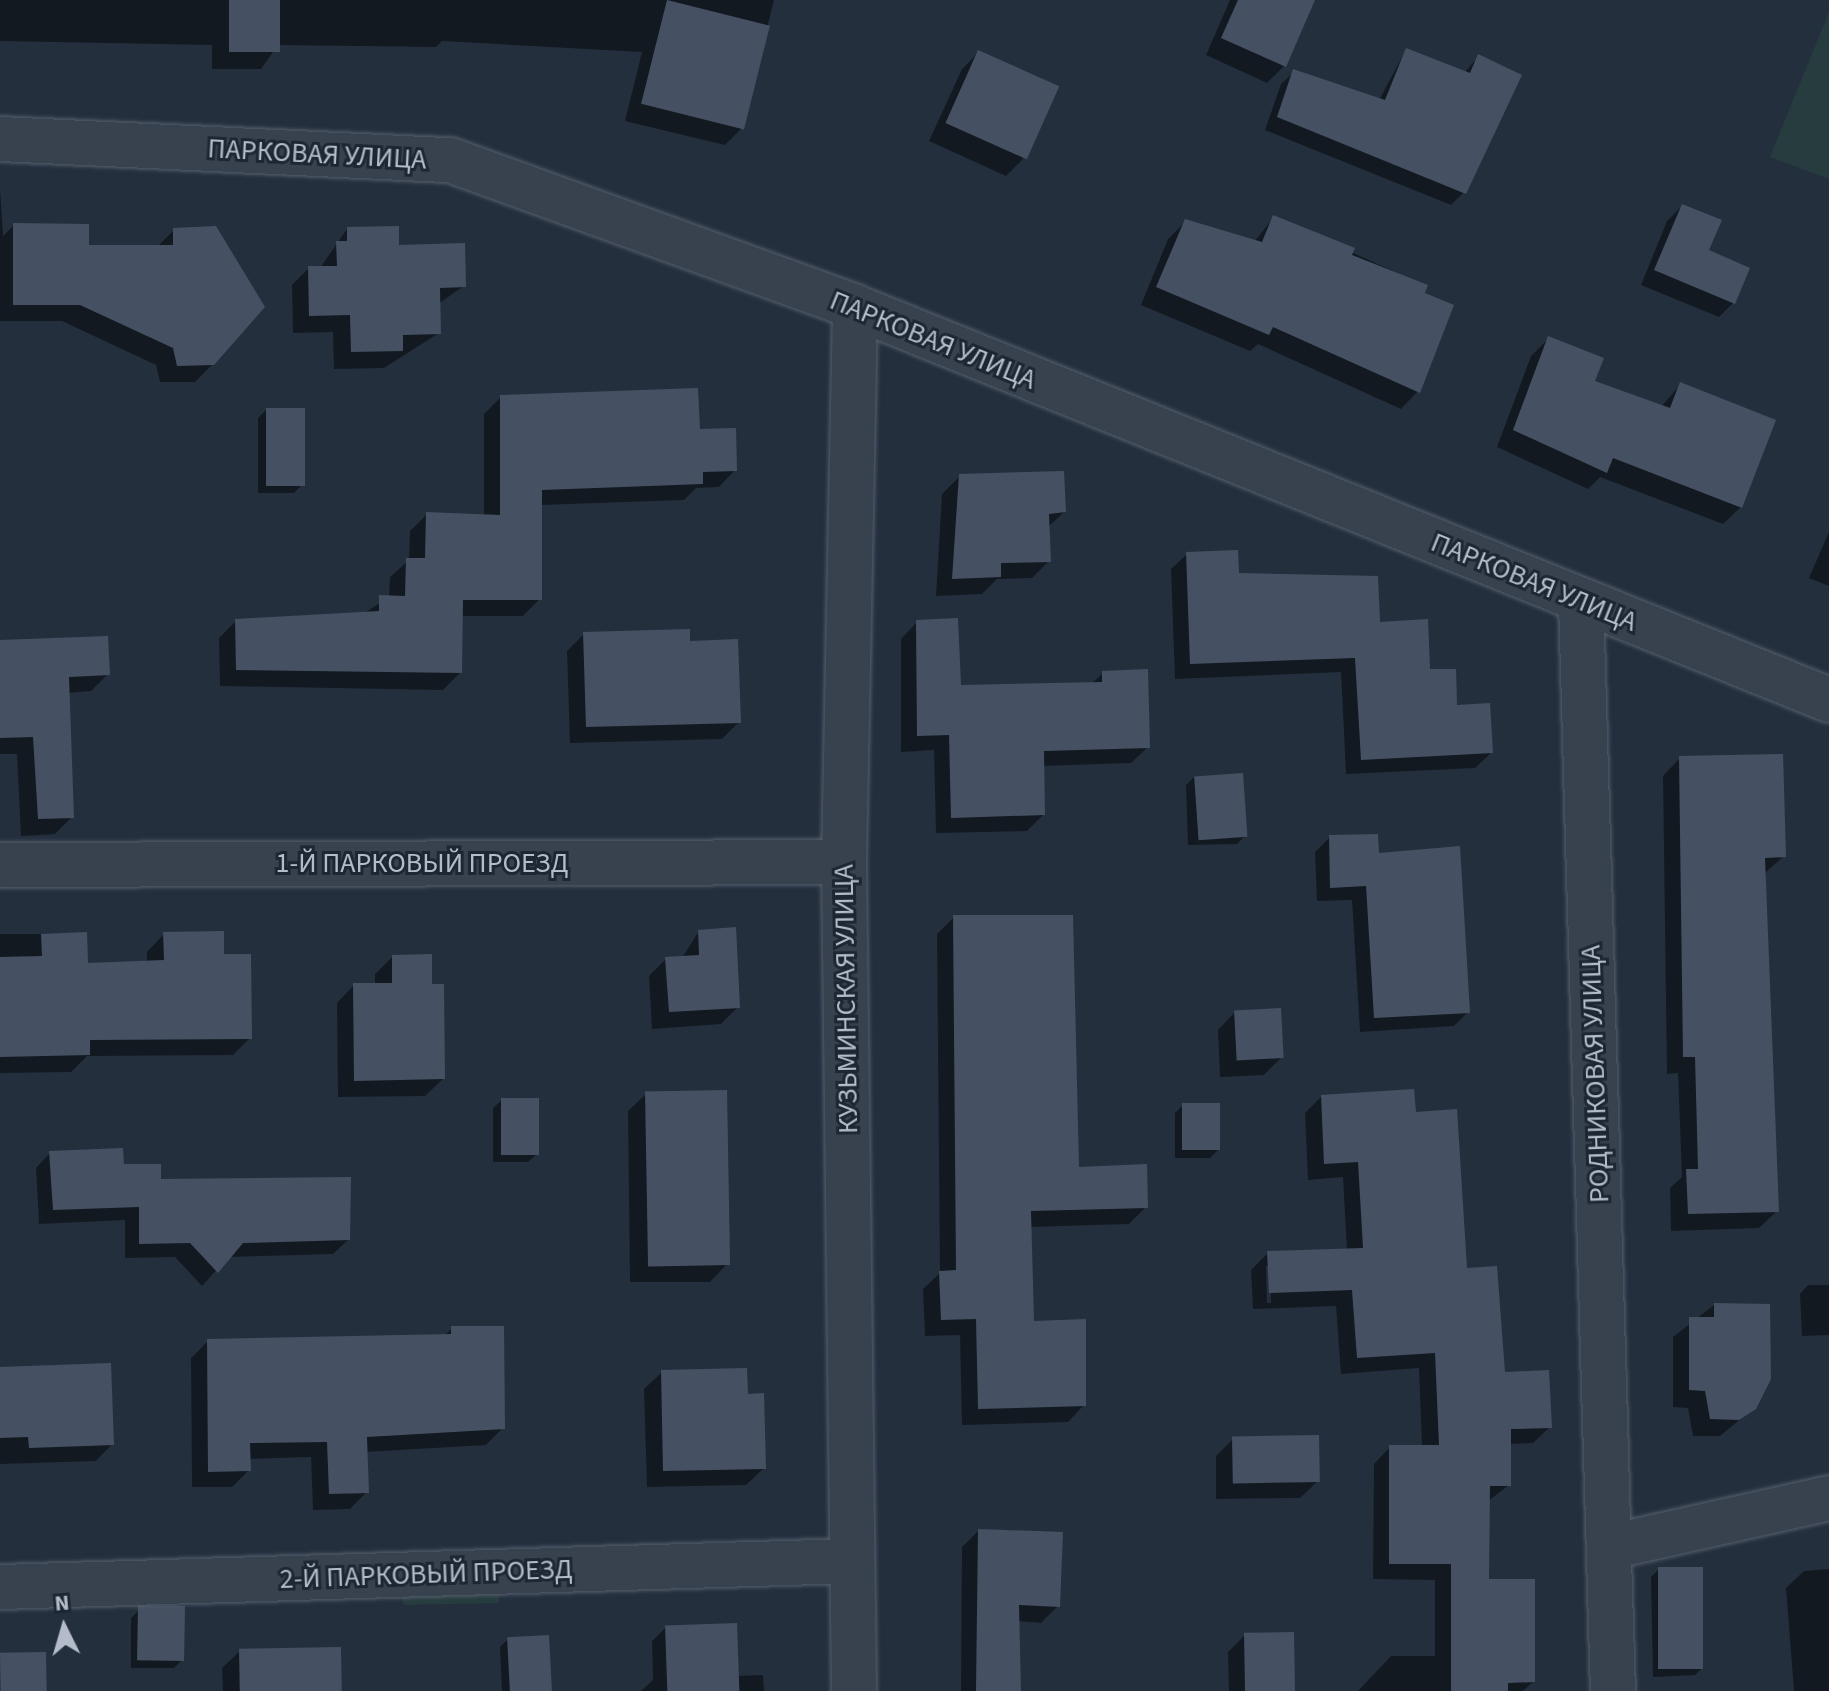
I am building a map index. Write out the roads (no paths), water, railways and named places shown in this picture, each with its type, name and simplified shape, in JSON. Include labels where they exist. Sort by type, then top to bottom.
[{"type":"street","name":"ПАРКОВАЯ УЛИЦА","points":[[0,139],[450,160],[855,307],[1829,700]]},
{"type":"street","name":"КУЗЬМИНСКАЯ УЛИЦА","points":[[854,1691],[844,862],[855,307]]},
{"type":"street","name":"РОДНИКОВАЯ УЛИЦА","points":[[1581,602],[1613,1691]]},
{"type":"street","name":"1-Й ПАРКОВЫЙ ПРОЕЗД","points":[[0,865],[844,862]]},
{"type":"street","points":[[1610,1547],[1829,1498]]},
{"type":"street","name":"2-Й ПАРКОВЫЙ ПРОЕЗД","points":[[0,1587],[852,1561]]}]
